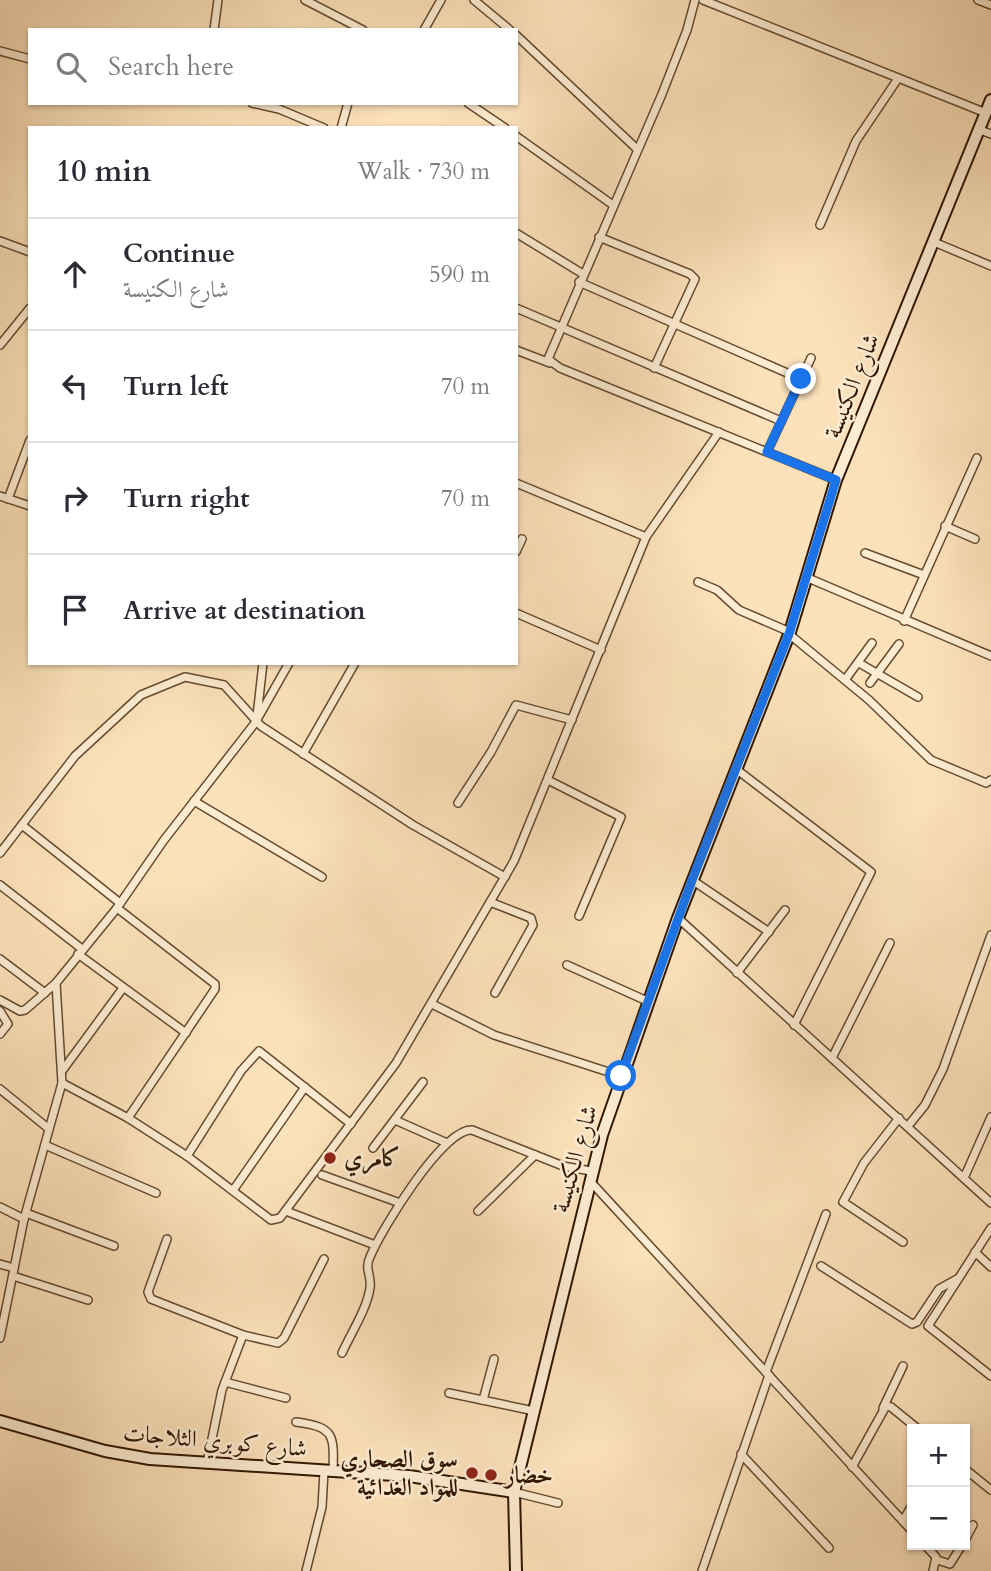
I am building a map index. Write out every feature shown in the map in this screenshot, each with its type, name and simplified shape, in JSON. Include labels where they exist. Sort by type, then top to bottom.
[{"type":"main road","name":"شارع الكنيسة","points":[[516,1571],[514,1492],[590,1176],[621,1076],[692,880],[790,633],[836,480],[991,100]]},
{"type":"main road","name":"شارع كوبري الثلاجات","points":[[0,1421],[115,1454],[206,1463],[409,1476],[514,1492]]},
{"type":"street","points":[[214,28],[218,0]]},
{"type":"street","points":[[305,0],[359,28]]},
{"type":"street","points":[[425,28],[441,0]]},
{"type":"street","points":[[474,0],[508,28]]},
{"type":"street","points":[[550,363],[548,359],[579,282],[687,30],[695,0]]},
{"type":"street","points":[[703,0],[986,113]]},
{"type":"street","points":[[978,0],[991,5]]},
{"type":"street","points":[[518,37],[638,149]]},
{"type":"street","points":[[0,51],[28,59]]},
{"type":"street","points":[[820,225],[856,141],[897,79]]},
{"type":"street","points":[[261,105],[279,109],[319,126]]},
{"type":"street","points":[[342,126],[347,105]]},
{"type":"street","points":[[471,105],[502,126]]},
{"type":"street","points":[[980,130],[991,134]]},
{"type":"street","points":[[518,137],[613,205]]},
{"type":"street","points":[[518,234],[583,274]]},
{"type":"street","points":[[598,237],[694,276],[694,283],[654,368]]},
{"type":"street","points":[[0,242],[28,251]]},
{"type":"street","points":[[934,242],[991,266]]},
{"type":"street","points":[[579,282],[801,379]]},
{"type":"street","points":[[0,345],[28,310]]},
{"type":"street","points":[[518,310],[781,421]]},
{"type":"street","points":[[518,351],[836,480]]},
{"type":"street","points":[[767,452],[811,358]]},
{"type":"street","points":[[62,1083],[128,1118],[234,1189],[271,1220],[278,1219],[396,1062],[505,877],[548,780],[646,537],[719,432]]},
{"type":"street","points":[[28,444],[2,498],[28,505]]},
{"type":"street","points":[[904,621],[977,458]]},
{"type":"street","points":[[518,484],[646,537]]},
{"type":"street","points":[[945,526],[975,539]]},
{"type":"street","points":[[518,548],[522,539]]},
{"type":"street","points":[[866,553],[924,575]]},
{"type":"street","points":[[808,578],[991,656]]},
{"type":"street","points":[[698,582],[717,590],[739,610],[790,633],[931,760],[952,770],[965,772],[980,782],[991,780]]},
{"type":"street","points":[[518,614],[601,650]]},
{"type":"street","points":[[845,680],[872,643]]},
{"type":"street","points":[[870,683],[899,644]]},
{"type":"street","points":[[859,663],[918,697]]},
{"type":"street","points":[[256,721],[263,665]]},
{"type":"street","points":[[0,1000],[20,1011],[57,983],[119,906],[194,801],[256,721],[288,665]]},
{"type":"street","points":[[303,754],[354,665]]},
{"type":"street","points":[[0,853],[75,756],[141,695],[185,677],[214,682],[233,693],[256,721],[303,754],[413,825],[505,877]]},
{"type":"street","points":[[458,803],[491,752],[516,705],[572,720]]},
{"type":"street","points":[[736,769],[871,872],[794,1025]]},
{"type":"street","points":[[548,780],[621,817],[579,916]]},
{"type":"street","points":[[194,801],[322,877]]},
{"type":"street","points":[[22,825],[119,906],[213,979],[215,989],[128,1118]]},
{"type":"street","points":[[692,880],[769,932]]},
{"type":"street","points":[[0,885],[123,988],[186,1033]]},
{"type":"street","points":[[490,902],[527,916],[533,925],[495,993]]},
{"type":"street","points":[[737,973],[785,910]]},
{"type":"street","points":[[678,918],[991,1203]]},
{"type":"street","points":[[908,1126],[925,1105],[943,1069],[991,935]]},
{"type":"street","points":[[832,1058],[890,943]]},
{"type":"street","points":[[0,959],[45,993]]},
{"type":"street","points":[[567,965],[647,1001]]},
{"type":"street","points":[[0,1338],[2,1315],[25,1216],[62,1083],[57,983]]},
{"type":"street","points":[[62,1072],[123,988]]},
{"type":"street","points":[[432,1004],[494,1035],[621,1076]]},
{"type":"street","points":[[0,1011],[8,1024],[0,1034]]},
{"type":"street","points":[[187,1156],[241,1071],[259,1051],[351,1124]]},
{"type":"street","points":[[373,1148],[423,1082]]},
{"type":"street","points":[[234,1189],[305,1087]]},
{"type":"street","points":[[0,1089],[49,1129]]},
{"type":"street","points":[[964,1178],[991,1117]]},
{"type":"street","points":[[899,1118],[864,1163],[843,1202],[903,1242]]},
{"type":"street","points":[[395,1120],[447,1143]]},
{"type":"street","points":[[342,1353],[370,1289],[367,1265],[375,1245],[400,1203],[447,1143],[469,1129],[590,1176],[907,1525]]},
{"type":"street","points":[[44,1145],[156,1193]]},
{"type":"street","points":[[478,1211],[535,1155]]},
{"type":"street","points":[[322,1175],[400,1203]]},
{"type":"street","points":[[0,1208],[114,1246]]},
{"type":"street","points":[[286,1211],[375,1245]]},
{"type":"street","points":[[702,1571],[768,1374],[826,1214]]},
{"type":"street","points":[[991,1228],[928,1328],[991,1376]]},
{"type":"street","points":[[167,1240],[148,1292],[151,1299],[243,1335],[281,1342],[324,1259]]},
{"type":"street","points":[[975,1252],[991,1267]]},
{"type":"street","points":[[0,1264],[14,1272],[88,1300]]},
{"type":"street","points":[[821,1266],[912,1324],[917,1322],[939,1289],[958,1279]]},
{"type":"street","points":[[206,1463],[225,1382],[243,1335]]},
{"type":"street","points":[[483,1400],[494,1359]]},
{"type":"street","points":[[852,1467],[903,1366]]},
{"type":"street","points":[[225,1382],[286,1398]]},
{"type":"street","points":[[449,1393],[534,1410]]},
{"type":"street","points":[[882,1409],[891,1407],[912,1424]]},
{"type":"street","points":[[296,1422],[318,1425],[329,1432],[334,1443],[323,1507],[306,1571]]},
{"type":"street","points":[[741,1454],[829,1548]]},
{"type":"street","points":[[970,1473],[991,1490]]},
{"type":"street","points":[[514,1492],[558,1503]]},
{"type":"street","points":[[903,1521],[907,1514]]},
{"type":"street","points":[[970,1530],[973,1525]]},
{"type":"street","points":[[929,1550],[937,1560],[950,1564],[959,1550]]},
{"type":"street","points":[[933,1571],[937,1560]]},
{"type":"place","name":"كامري","points":[[330,1158]]},
{"type":"place","name":"سوق الصحاري للمواد الغدائية","points":[[472,1473]]},
{"type":"place","name":"خضار","points":[[491,1475]]},
{"type":"route","points":[[621,1076],[694,875],[789,634],[836,480],[767,452],[801,379]]}]
